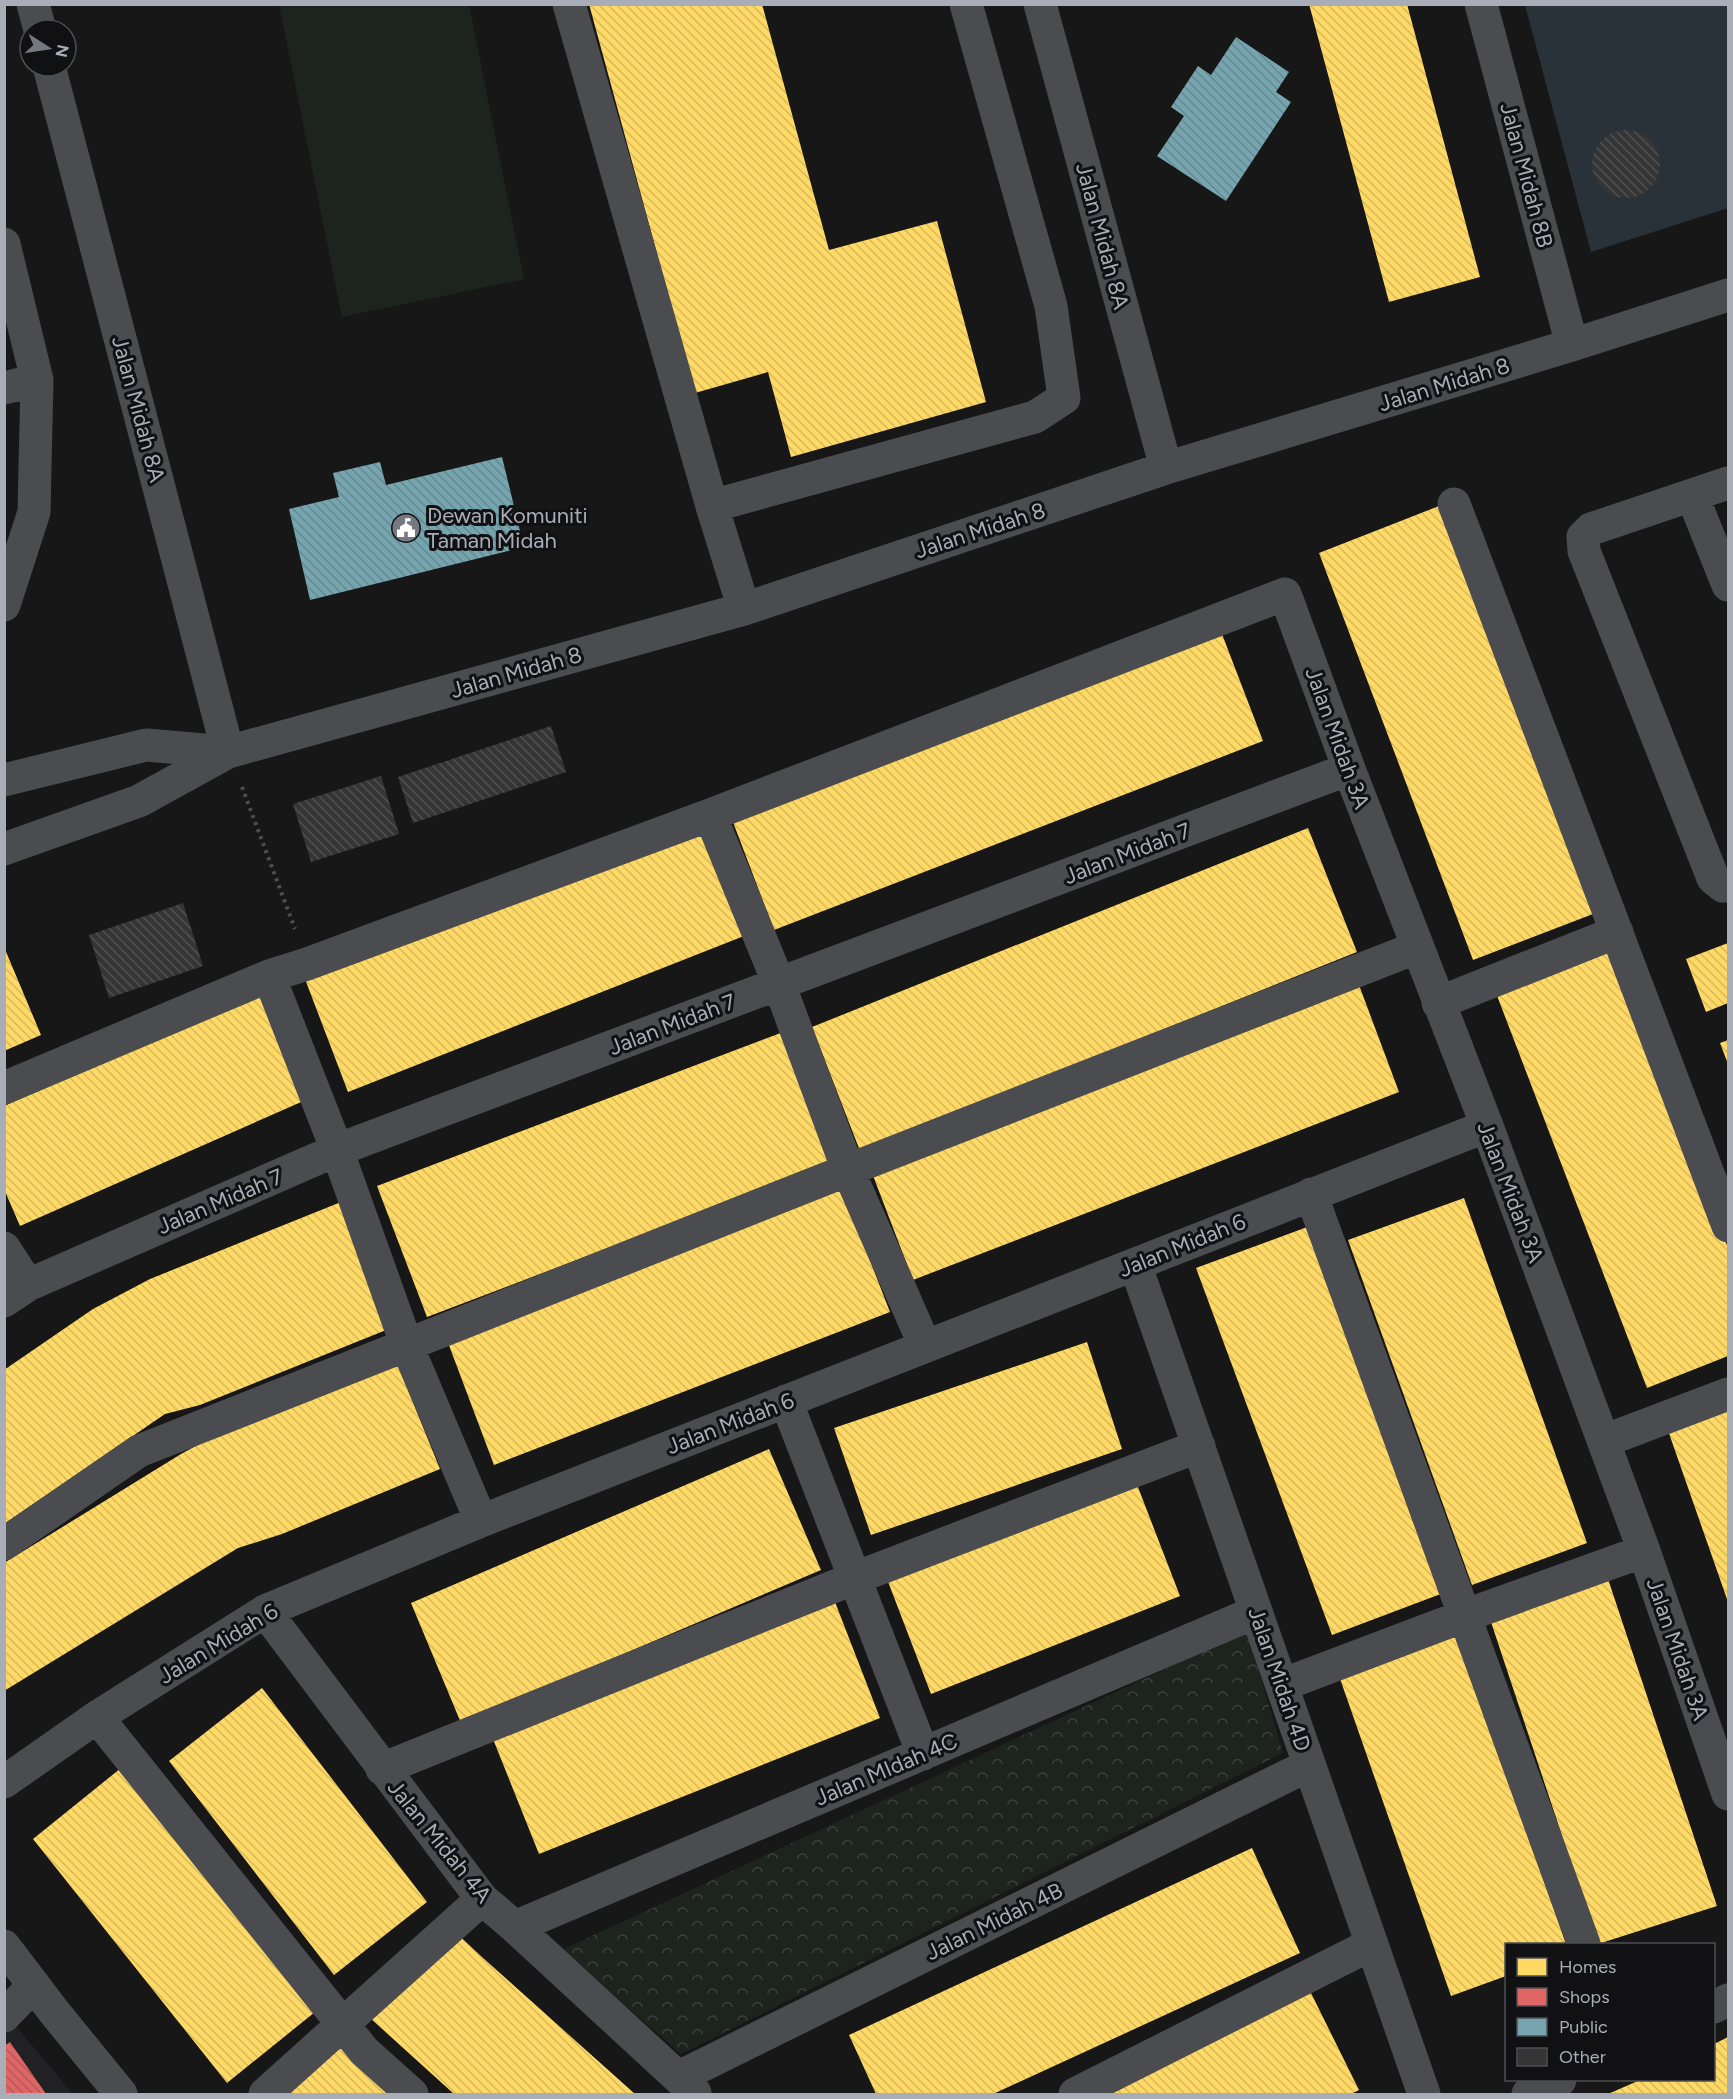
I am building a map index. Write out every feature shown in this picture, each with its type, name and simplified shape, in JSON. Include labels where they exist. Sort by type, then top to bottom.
[{"type":"street","points":[[569,4],[712,506],[744,609]]},
{"type":"street","points":[[712,506],[1035,417],[1064,398],[1051,306],[966,4]]},
{"type":"street","name":"Jalan Midah 8A","points":[[1040,4],[1166,468]]},
{"type":"street","name":"Jalan Midah 8B","points":[[1481,4],[1572,345]]},
{"type":"street","name":"Jalan Midah 8A","points":[[52,78],[228,752]]},
{"type":"street","points":[[4,244],[37,380],[34,512],[4,605]]},
{"type":"street","name":"Jalan Midah 8","points":[[4,849],[139,801],[228,752],[744,609],[1166,468],[1572,345],[1728,295]]},
{"type":"street","points":[[4,388],[37,380]]},
{"type":"street","points":[[1728,483],[1591,529],[1583,537],[1584,551],[1713,878],[1723,886],[1728,886]]},
{"type":"street","points":[[1692,495],[1728,585]]},
{"type":"street","points":[[1454,504],[1728,1226]]},
{"type":"street","name":"Jalan Midah 3A","points":[[710,815],[1285,594],[1604,1441],[1728,1794]]},
{"type":"street","name":"Jalan Midah 8","points":[[4,780],[146,745],[228,752]]},
{"type":"street","name":"Jalan Midah 7","points":[[16,1293],[337,1150],[1349,769]]},
{"type":"street","points":[[4,1088],[269,976],[710,815],[779,984],[848,1170],[925,1346]]},
{"type":"street","points":[[1438,1003],[1617,932]]},
{"type":"street","points":[[4,1544],[139,1451],[1418,947]]},
{"type":"street","points":[[269,976],[337,1150],[407,1346],[481,1521]]},
{"type":"street","name":"Jalan Midah 6","points":[[4,1782],[97,1717],[265,1611],[481,1521],[1487,1126]]},
{"type":"street","points":[[1311,1194],[1584,1943]]},
{"type":"street","points":[[4,1248],[16,1293]]},
{"type":"street","name":"Jalan Midah 4D","points":[[1135,1264],[1424,2094]]},
{"type":"street","points":[[1604,1441],[1728,1394]]},
{"type":"street","points":[[786,1401],[923,1754]]},
{"type":"street","points":[[382,1769],[855,1578],[1199,1446]]},
{"type":"street","points":[[1282,1685],[1644,1551]]},
{"type":"street","name":"Jalan Midah 4A","points":[[265,1611],[482,1899],[688,2086]]},
{"type":"street","name":"Jalan MIdah 4C","points":[[515,1927],[1256,1612]]},
{"type":"street","points":[[97,1717],[344,2024],[363,2051],[412,2094]]},
{"type":"street","name":"Jalan Midah 4B","points":[[688,2086],[1309,1766]]},
{"type":"street","points":[[265,2094],[482,1899]]},
{"type":"street","points":[[1075,2094],[1372,1944]]},
{"type":"street","points":[[4,1946],[121,2094]]},
{"type":"street","points":[[4,2016],[34,1985]]},
{"type":"street","points":[[1528,2094],[1556,2081]]},
{"type":"path","points":[[228,752],[307,964]]},
{"type":"shaded area","points":[[1525,5],[1728,5],[1728,208],[1591,252]]},
{"type":"shaded area","points":[[5,2013],[73,2094],[5,2094]]},
{"type":"green space","points":[[279,5],[469,5],[524,279],[342,317]]},
{"type":"green space","points":[[1247,1631],[1283,1753],[681,2054],[562,1950]]},
{"type":"building: Homes","points":[[589,4],[762,4],[829,250],[937,221],[986,402],[791,457],[768,372],[695,393]]},
{"type":"building: Homes","points":[[1309,4],[1407,4],[1480,277],[1389,302]]},
{"type":"building: Homes","points":[[1439,506],[1593,914],[1473,960],[1319,553]]},
{"type":"building: Homes","points":[[1217,621],[1263,741],[774,930],[728,809]]},
{"type":"building: Homes","points":[[700,824],[744,936],[348,1092],[305,979]]},
{"type":"building: Homes","points":[[1308,828],[1357,952],[860,1151],[812,1027]]},
{"type":"building: Homes","points":[[1728,943],[1728,1003],[1706,1012],[1686,959]]},
{"type":"building: Homes","points":[[4,947],[41,1035],[4,1051]]},
{"type":"building: Homes","points":[[1614,947],[1728,1248],[1728,1356],[1647,1388],[1496,993]]},
{"type":"building: Homes","points":[[1359,985],[1399,1092],[913,1280],[872,1173]]},
{"type":"building: Homes","points":[[262,993],[308,1099],[20,1226],[4,1189],[4,1106]]},
{"type":"building: Homes","points":[[786,1031],[834,1162],[427,1317],[377,1186]]},
{"type":"building: Homes","points":[[1728,1040],[1728,1064],[1720,1043]]},
{"type":"building: Homes","points":[[842,1188],[890,1312],[494,1465],[447,1340]]},
{"type":"building: Homes","points":[[1464,1198],[1587,1543],[1472,1585],[1348,1240]]},
{"type":"building: Homes","points":[[346,1200],[396,1326],[200,1405],[165,1414],[4,1524],[4,1370],[93,1309],[150,1279]]},
{"type":"building: Homes","points":[[1310,1226],[1446,1592],[1332,1635],[1196,1268]]},
{"type":"building: Homes","points":[[1087,1342],[1122,1449],[871,1535],[834,1428]]},
{"type":"building: Homes","points":[[395,1358],[440,1469],[282,1534],[238,1548],[4,1691],[4,1563],[181,1454],[238,1423]]},
{"type":"building: Homes","points":[[1728,1399],[1728,1602],[1665,1422]]},
{"type":"building: Homes","points":[[769,1449],[821,1570],[461,1723],[411,1603]]},
{"type":"building: Homes","points":[[1136,1482],[1180,1596],[931,1694],[887,1579]]},
{"type":"building: Homes","points":[[1606,1573],[1717,1906],[1598,1943],[1488,1613]]},
{"type":"building: Homes","points":[[835,1602],[880,1718],[539,1854],[493,1739]]},
{"type":"building: Homes","points":[[1456,1631],[1566,1943],[1505,1943],[1505,1976],[1451,1996],[1338,1673]]},
{"type":"building: Homes","points":[[262,1688],[427,1902],[334,1975],[169,1761]]},
{"type":"building: Homes","points":[[121,1768],[315,2012],[227,2083],[33,1839]]},
{"type":"building: Homes","points":[[1252,1848],[1300,1953],[993,2094],[876,2094],[849,2035]]},
{"type":"building: Homes","points":[[451,1928],[635,2094],[454,2094],[370,2018]]},
{"type":"building: Homes","points":[[1310,1991],[1359,2090],[1351,2094],[1101,2094]]},
{"type":"building: Homes","points":[[339,2033],[404,2094],[281,2094]]},
{"type":"building: Homes","points":[[1728,2037],[1728,2094],[1608,2094],[1638,2081],[1715,2081],[1715,2044]]},
{"type":"building: Shops","points":[[10,2042],[46,2094],[4,2094],[4,2046]]},
{"type":"building: Public","points":[[1236,37],[1289,72],[1276,92],[1291,102],[1226,201],[1157,156],[1184,116],[1171,107],[1198,66],[1211,75]]},
{"type":"building: Public","name":"Dewan Komuniti Taman Midah","points":[[502,457],[524,547],[310,600],[289,509],[339,497],[333,473],[380,462],[386,485]]},
{"type":"building: Other","points":[[1626,130],[1639,133],[1650,140],[1657,151],[1660,164],[1657,177],[1650,188],[1639,195],[1626,198],[1613,195],[1602,188],[1595,177],[1592,164],[1595,151],[1602,140],[1613,133]]},
{"type":"building: Other","points":[[551,726],[566,772],[413,823],[398,777]]},
{"type":"building: Other","points":[[381,776],[399,834],[311,862],[293,804]]},
{"type":"building: Other","points":[[183,903],[203,966],[109,998],[89,935]]},
{"type":"place","name":"Dewan Komuniti Taman Midah","points":[[406,528]]}]
